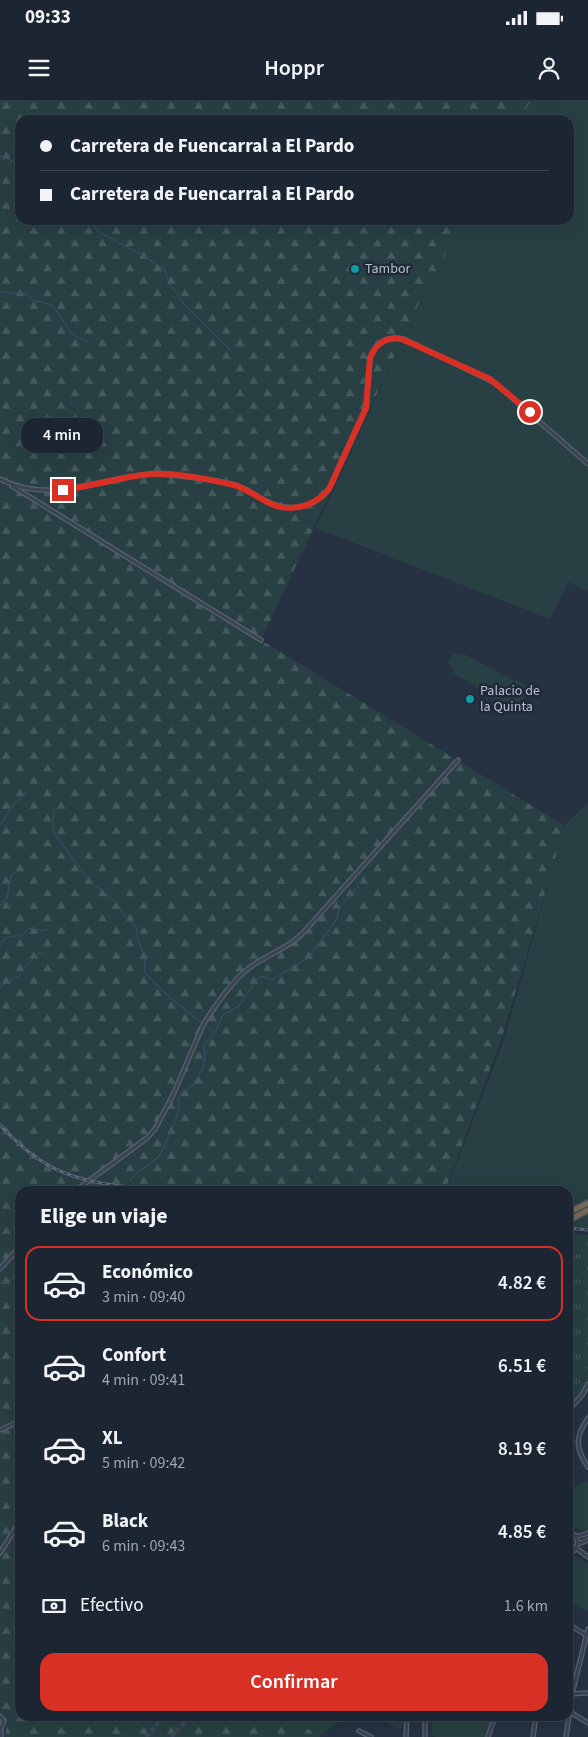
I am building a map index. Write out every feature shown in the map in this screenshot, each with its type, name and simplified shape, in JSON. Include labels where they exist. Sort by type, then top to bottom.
[{"type":"highway","points":[[573,1210],[588,1203]]},
{"type":"highway","points":[[573,1219],[588,1210]]},
{"type":"street","points":[[9,484],[26,489],[63,490],[156,474],[241,487],[263,500],[284,508],[298,508],[311,504],[321,498],[329,489],[363,415],[367,401],[372,352],[379,343],[393,338],[409,342],[495,382],[588,464]]},
{"type":"street","points":[[0,479],[261,640]]},
{"type":"street","points":[[82,1186],[147,1138],[160,1122],[208,1016],[229,990],[250,967],[282,949],[302,934],[458,760]]},
{"type":"street","points":[[0,1269],[15,1252]]},
{"type":"street","points":[[573,1405],[583,1394],[588,1384]]},
{"type":"street","points":[[588,1418],[581,1428],[578,1447],[588,1467]]},
{"type":"street","points":[[0,1430],[15,1423]]},
{"type":"street","points":[[0,1553],[15,1529]]},
{"type":"street","points":[[576,1537],[588,1533]]},
{"type":"street","points":[[573,1534],[578,1544]]},
{"type":"street","points":[[573,1550],[578,1544],[588,1540]]},
{"type":"street","points":[[576,1548],[588,1557]]},
{"type":"street","points":[[573,1627],[586,1635]]},
{"type":"street","points":[[573,1690],[588,1629]]},
{"type":"street","points":[[573,1694],[588,1693]]},
{"type":"street","points":[[573,1714],[588,1723]]},
{"type":"street","points":[[0,1716],[4,1721],[1,1728],[1,1737]]},
{"type":"street","points":[[406,1737],[407,1721]]},
{"type":"street","points":[[425,1721],[425,1737]]},
{"type":"street","points":[[488,1737],[493,1721]]},
{"type":"street","points":[[533,1737],[535,1721]]},
{"type":"street","points":[[566,1737],[569,1721]]},
{"type":"street","points":[[359,1731],[371,1737]]},
{"type":"green space","points":[[0,100],[532,100],[524,115],[15,115],[15,225],[464,225],[404,336],[261,640],[565,826],[502,1037],[447,1186],[15,1186],[15,1721],[295,1721],[321,1737],[5,1737],[7,1721],[0,1710]]},
{"type":"green space","points":[[531,100],[588,100],[588,591],[568,582],[550,619],[316,528],[422,297],[461,225],[574,225],[574,115],[523,115]]},
{"type":"green space","points":[[458,654],[462,656],[464,654],[513,680],[520,681],[530,688],[517,711],[453,673],[455,670],[449,666],[448,661],[452,655]]},
{"type":"green space","points":[[588,803],[588,1231],[573,1230],[573,1186],[448,1186],[504,1040],[565,825]]},
{"type":"green space","points":[[573,1234],[588,1235],[588,1368],[584,1379],[573,1391]]},
{"type":"green space","points":[[588,1370],[585,1389],[573,1405],[573,1392],[584,1380]]},
{"type":"green space","points":[[588,1481],[588,1530],[583,1531],[573,1527],[573,1488]]},
{"type":"green space","points":[[573,1557],[588,1563],[588,1612],[573,1603]]},
{"type":"green space","points":[[295,1721],[339,1721],[319,1736]]},
{"type":"green space","points":[[386,1721],[402,1721],[402,1729]]},
{"type":"green space","points":[[431,1721],[493,1721],[488,1737],[436,1737],[428,1732],[432,1733]]},
{"type":"waterway","points":[[0,156],[15,162]]},
{"type":"waterway","points":[[92,225],[101,233],[164,269],[169,282],[183,303],[230,350]]},
{"type":"waterway","points":[[0,292],[27,294],[32,300],[52,305],[72,334],[89,342]]},
{"type":"waterway","points":[[0,825],[13,805],[27,792]]},
{"type":"waterway","points":[[54,808],[53,827],[56,836],[92,884],[114,901],[128,920],[136,927],[138,941],[145,956],[144,972],[170,998],[202,1023]]},
{"type":"waterway","points":[[0,906],[7,898],[11,875],[18,870]]},
{"type":"waterway","points":[[130,1181],[138,1171],[158,1157],[163,1149],[175,1122],[179,1105],[178,1099],[181,1094],[192,1086],[203,1068],[205,1057],[204,1045],[216,1031],[223,1015],[239,1006],[257,979],[262,976],[272,980],[309,957],[337,919],[339,908],[359,886]]},
{"type":"waterway","points":[[0,947],[4,939],[22,936],[29,928],[44,931],[48,929]]},
{"type":"waterway","points":[[0,987],[20,976],[23,968],[38,953],[45,954]]},
{"type":"waterway","points":[[207,1026],[213,1033]]},
{"type":"waterway","points":[[0,1284],[11,1280],[15,1273]]},
{"type":"tunnel","points":[[146,1737],[160,1721]]},
{"type":"tunnel","points":[[171,1737],[186,1721]]},
{"type":"railway","points":[[0,1125],[38,1159],[56,1169],[94,1182],[125,1186]]},
{"type":"railway","points":[[573,1228],[588,1230]]},
{"type":"place","name":"Tambor","points":[[355,269]]},
{"type":"place","name":"Palacio de la Quinta","points":[[470,699]]},
{"type":"route","points":[[63,490],[156,474],[230,484],[241,487],[263,500],[284,508],[298,508],[311,504],[321,498],[329,489],[345,457],[366,408],[372,352],[379,343],[386,339],[400,338],[490,379],[530,412]]}]
